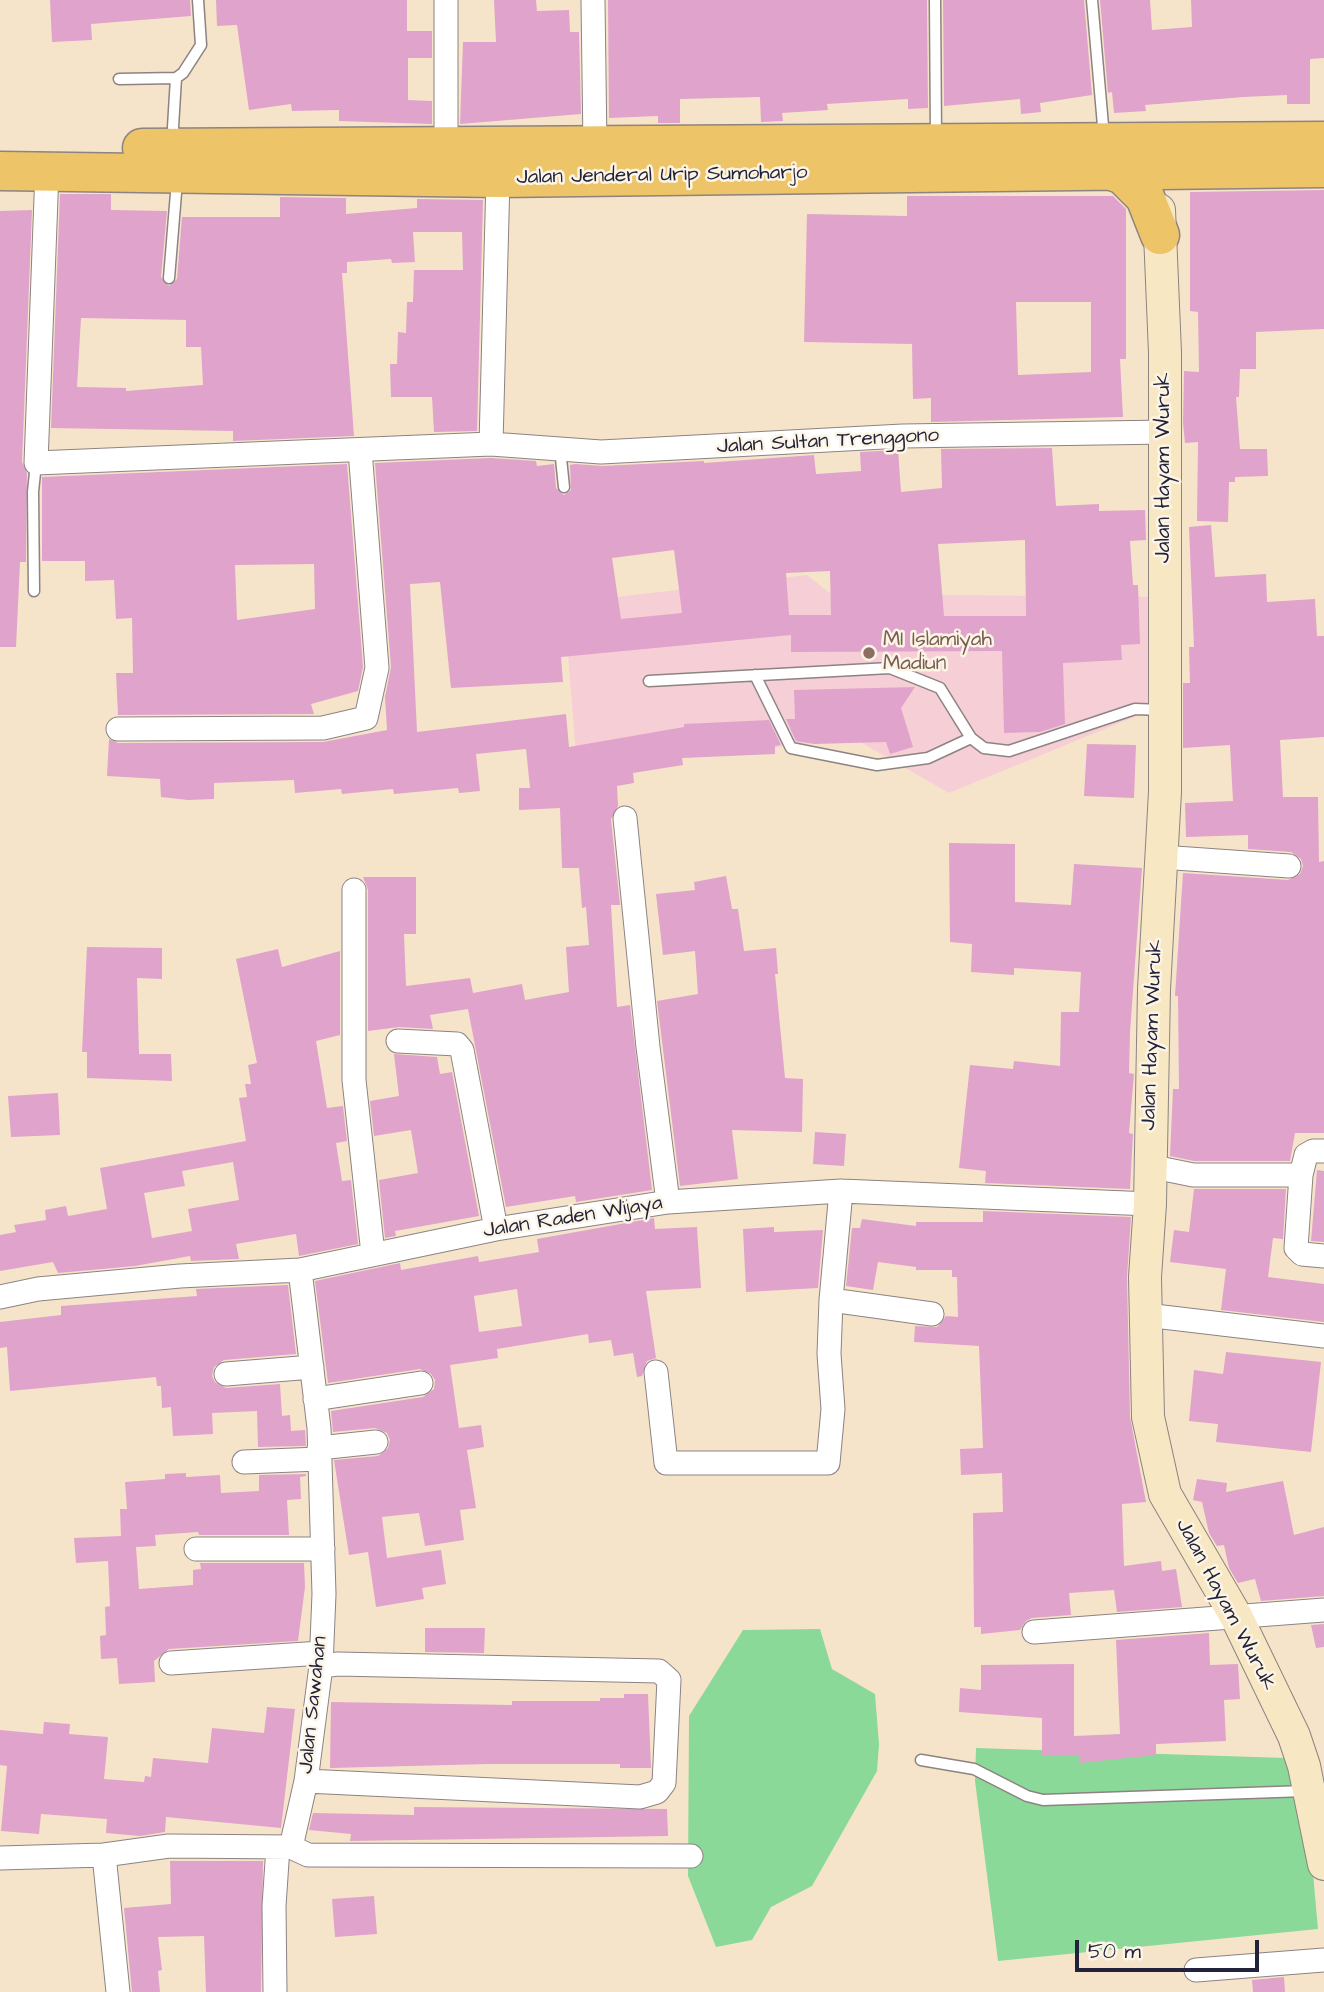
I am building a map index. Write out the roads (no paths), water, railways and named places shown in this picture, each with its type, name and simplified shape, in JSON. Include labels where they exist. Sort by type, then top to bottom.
[{"type":"highway","name":"Jalan Jenderal Urip Sumoharjo","points":[[0,148],[177,161],[498,178],[1157,155],[1324,141]]},
{"type":"highway","name":"Jalan Jenderal Urip Sumoharjo","points":[[0,172],[446,148],[936,145],[1107,156]]},
{"type":"highway","name":"Jalan Jenderal Urip Sumoharjo","points":[[1157,155],[1324,168]]},
{"type":"highway","points":[[1107,156],[1145,197],[1160,235]]},
{"type":"main road","name":"Jalan Hayam Wuruk","points":[[1157,155],[1166,432],[1165,710],[1149,1166],[1146,1315],[1148,1417],[1165,1494],[1237,1618],[1294,1736],[1324,1864]]},
{"type":"street","points":[[446,0],[446,148]]},
{"type":"street","points":[[593,0],[595,147]]},
{"type":"street","points":[[36,463],[47,171]]},
{"type":"street","points":[[491,444],[498,178]]},
{"type":"street","name":"Jalan Sultan Trenggono","points":[[36,463],[491,444],[601,452],[903,436],[1166,432]]},
{"type":"street","points":[[118,729],[323,727],[366,718],[377,667],[360,450]]},
{"type":"street","points":[[625,818],[648,1047],[668,1202]]},
{"type":"street","points":[[1161,857],[1289,866]]},
{"type":"street","points":[[355,890],[354,1080],[373,1254]]},
{"type":"street","points":[[398,1041],[457,1044],[462,1050],[496,1228]]},
{"type":"street","points":[[1324,1151],[1313,1151],[1306,1155],[1301,1175],[1296,1248],[1302,1254],[1324,1256]]},
{"type":"street","points":[[1149,1166],[1193,1175],[1301,1175]]},
{"type":"street","points":[[656,1372],[666,1463],[828,1463],[833,1409],[829,1354],[831,1300],[841,1191]]},
{"type":"street","name":"Jalan Raden Wijaya","points":[[0,1297],[37,1289],[180,1276],[300,1270],[496,1228],[668,1202],[841,1191],[1150,1204]]},
{"type":"street","name":"Jalan Sawahan","points":[[275,1992],[274,1906],[284,1847],[306,1781],[321,1659],[323,1549],[319,1453],[316,1399],[300,1270]]},
{"type":"street","points":[[831,1300],[932,1314]]},
{"type":"street","points":[[1146,1315],[1324,1336]]},
{"type":"street","points":[[226,1374],[312,1367]]},
{"type":"street","points":[[316,1399],[421,1383]]},
{"type":"street","points":[[244,1462],[319,1453],[376,1442]]},
{"type":"street","points":[[196,1549],[323,1549]]},
{"type":"street","points":[[1034,1632],[1324,1610]]},
{"type":"street","points":[[172,1663],[321,1659],[338,1664],[659,1671],[669,1681],[664,1783],[657,1792],[640,1797],[306,1781]]},
{"type":"street","points":[[0,1858],[103,1855],[169,1846],[284,1847],[308,1855],[691,1856]]},
{"type":"street","points":[[103,1855],[118,1992]]},
{"type":"street","points":[[1196,1970],[1324,1960]]},
{"type":"lane","points":[[119,79],[176,78],[183,73],[201,46],[198,0]]},
{"type":"lane","points":[[935,0],[936,145]]},
{"type":"lane","points":[[1092,0],[1107,156]]},
{"type":"lane","points":[[169,278],[177,161],[173,127],[176,78]]},
{"type":"lane","points":[[560,449],[564,487]]},
{"type":"lane","points":[[34,591],[33,492],[36,463]]},
{"type":"lane","points":[[649,681],[890,668],[940,688],[971,738],[984,748],[1009,751],[1135,709],[1165,710]]},
{"type":"lane","points":[[755,675],[791,748],[877,765],[928,758],[971,738]]},
{"type":"lane","points":[[921,1760],[974,1769],[1027,1796],[1043,1800],[1308,1791]]},
{"type":"place","name":"MI Islamiyah Madiun","points":[[869,653]]}]
